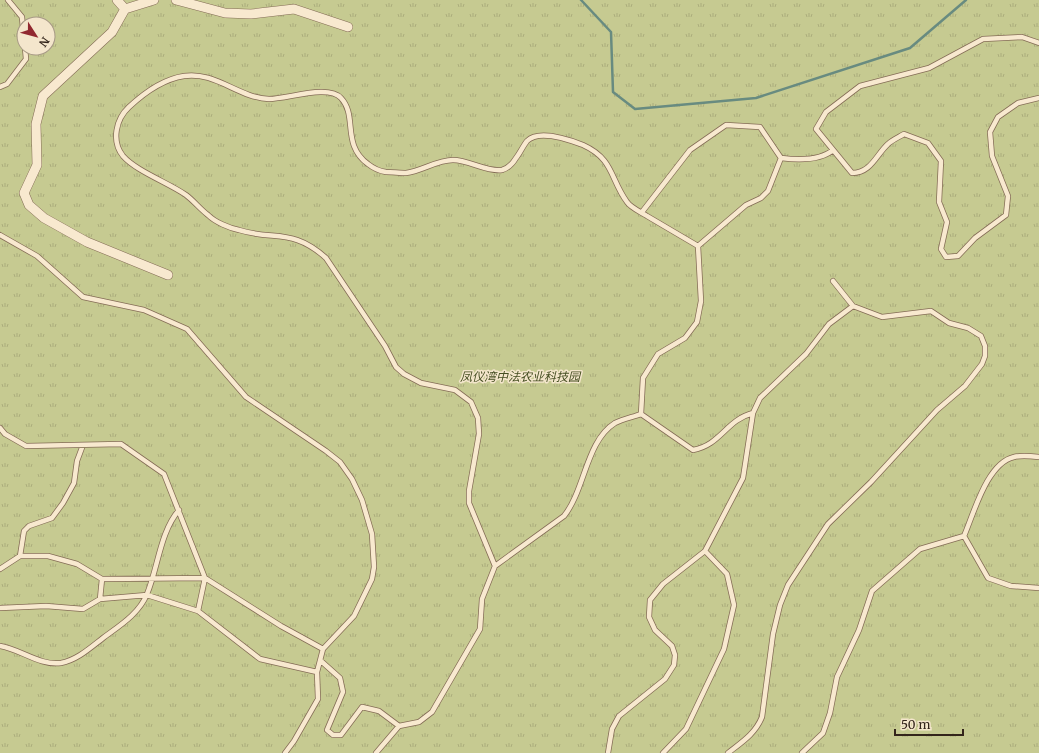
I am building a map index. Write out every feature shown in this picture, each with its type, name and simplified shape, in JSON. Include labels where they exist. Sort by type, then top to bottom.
[{"type":"street","points":[[118,0],[125,9]]},
{"type":"street","points":[[154,0],[125,9],[112,32],[43,96],[36,124],[36,165],[24,193],[29,205],[50,222],[87,242],[168,275]]},
{"type":"street","points":[[176,0],[225,13],[251,14],[294,9],[348,27]]},
{"type":"lane","points":[[8,0],[21,16]]},
{"type":"lane","points":[[1039,43],[1022,37],[983,39],[929,68],[860,86],[826,112],[816,129],[852,173],[859,173],[871,166],[888,144],[904,134],[928,143],[941,161],[939,202],[947,222],[940,249],[946,257],[958,256],[975,238],[1006,215],[1008,196],[992,156],[990,132],[998,117],[1018,103],[1039,98]]},
{"type":"lane","points":[[0,87],[7,84],[26,59],[26,56]]},
{"type":"lane","points":[[495,566],[468,503],[479,434],[478,418],[471,402],[455,390],[421,383],[404,374],[396,366],[386,346],[326,258],[313,246],[295,238],[239,230],[210,218],[186,195],[145,172],[123,156],[116,140],[118,122],[125,111],[142,94],[173,78],[187,75],[209,77],[240,91],[267,99],[298,96],[325,90],[340,96],[347,108],[350,134],[354,150],[362,160],[373,168],[383,171],[406,173],[442,161],[454,160],[502,170],[511,165],[528,140],[536,136],[547,135],[583,145],[603,156],[628,204],[698,246]]},
{"type":"lane","points":[[642,212],[690,150],[726,125],[760,127],[781,158]]},
{"type":"lane","points":[[781,158],[801,160],[829,154],[834,150]]},
{"type":"lane","points":[[698,246],[746,205],[761,198],[768,191],[781,158]]},
{"type":"lane","points":[[0,235],[37,256],[83,297],[144,310],[187,329],[246,397],[340,462],[352,479],[362,500],[372,534],[374,567],[372,579],[354,616],[323,649],[321,662],[317,672],[318,699],[294,742],[285,753]]},
{"type":"lane","points":[[641,414],[643,378],[658,354],[684,338],[697,322],[701,301],[698,246]]},
{"type":"lane","points":[[728,753],[751,735],[757,728],[762,717],[773,634],[780,605],[788,586],[828,524],[871,482],[937,410],[965,386],[982,364],[985,356],[985,346],[982,336],[968,328],[949,323],[931,312],[882,317],[853,306],[833,281]]},
{"type":"lane","points":[[608,753],[612,729],[619,716],[665,679],[674,665],[675,655],[672,646],[655,630],[649,617],[650,600],[663,584],[705,551],[743,478],[753,413],[760,398],[806,354],[829,324],[853,306]]},
{"type":"lane","points":[[641,414],[693,450],[708,445],[741,416],[753,413]]},
{"type":"lane","points":[[376,753],[399,726],[418,722],[432,712],[480,630],[482,599],[495,566],[564,516],[572,505],[599,439],[615,423],[641,414]]},
{"type":"lane","points":[[0,428],[5,434],[26,446],[121,444],[164,474],[206,578],[198,611]]},
{"type":"lane","points":[[20,556],[24,531],[29,526],[52,518],[63,503],[74,483],[77,461],[83,445]]},
{"type":"lane","points":[[964,536],[987,481],[998,464],[1015,456],[1039,457]]},
{"type":"lane","points":[[0,646],[41,661],[60,663],[75,658],[135,613],[147,595],[164,540],[174,516],[179,510]]},
{"type":"lane","points":[[964,536],[988,578],[1011,586],[1039,588]]},
{"type":"lane","points":[[802,753],[823,733],[830,713],[837,677],[859,630],[872,590],[920,549],[964,536]]},
{"type":"lane","points":[[663,753],[686,729],[724,649],[734,605],[727,574],[705,551]]},
{"type":"lane","points":[[0,570],[20,556],[48,556],[77,564],[102,579],[206,578],[281,626],[323,649]]},
{"type":"lane","points":[[100,599],[102,579]]},
{"type":"lane","points":[[0,608],[46,606],[82,609],[100,599],[147,595],[198,611],[260,659],[317,672]]},
{"type":"lane","points":[[321,662],[340,678],[343,692],[327,730],[333,735],[341,735],[362,707],[379,711],[399,726]]},
{"type":"green space","name":"凤仪湾中法农业科技园","points":[[0,0],[1039,0],[1039,753],[0,753]]},
{"type":"waterway","points":[[581,0],[611,32],[613,92],[635,109],[756,98],[910,48],[966,0]]}]
